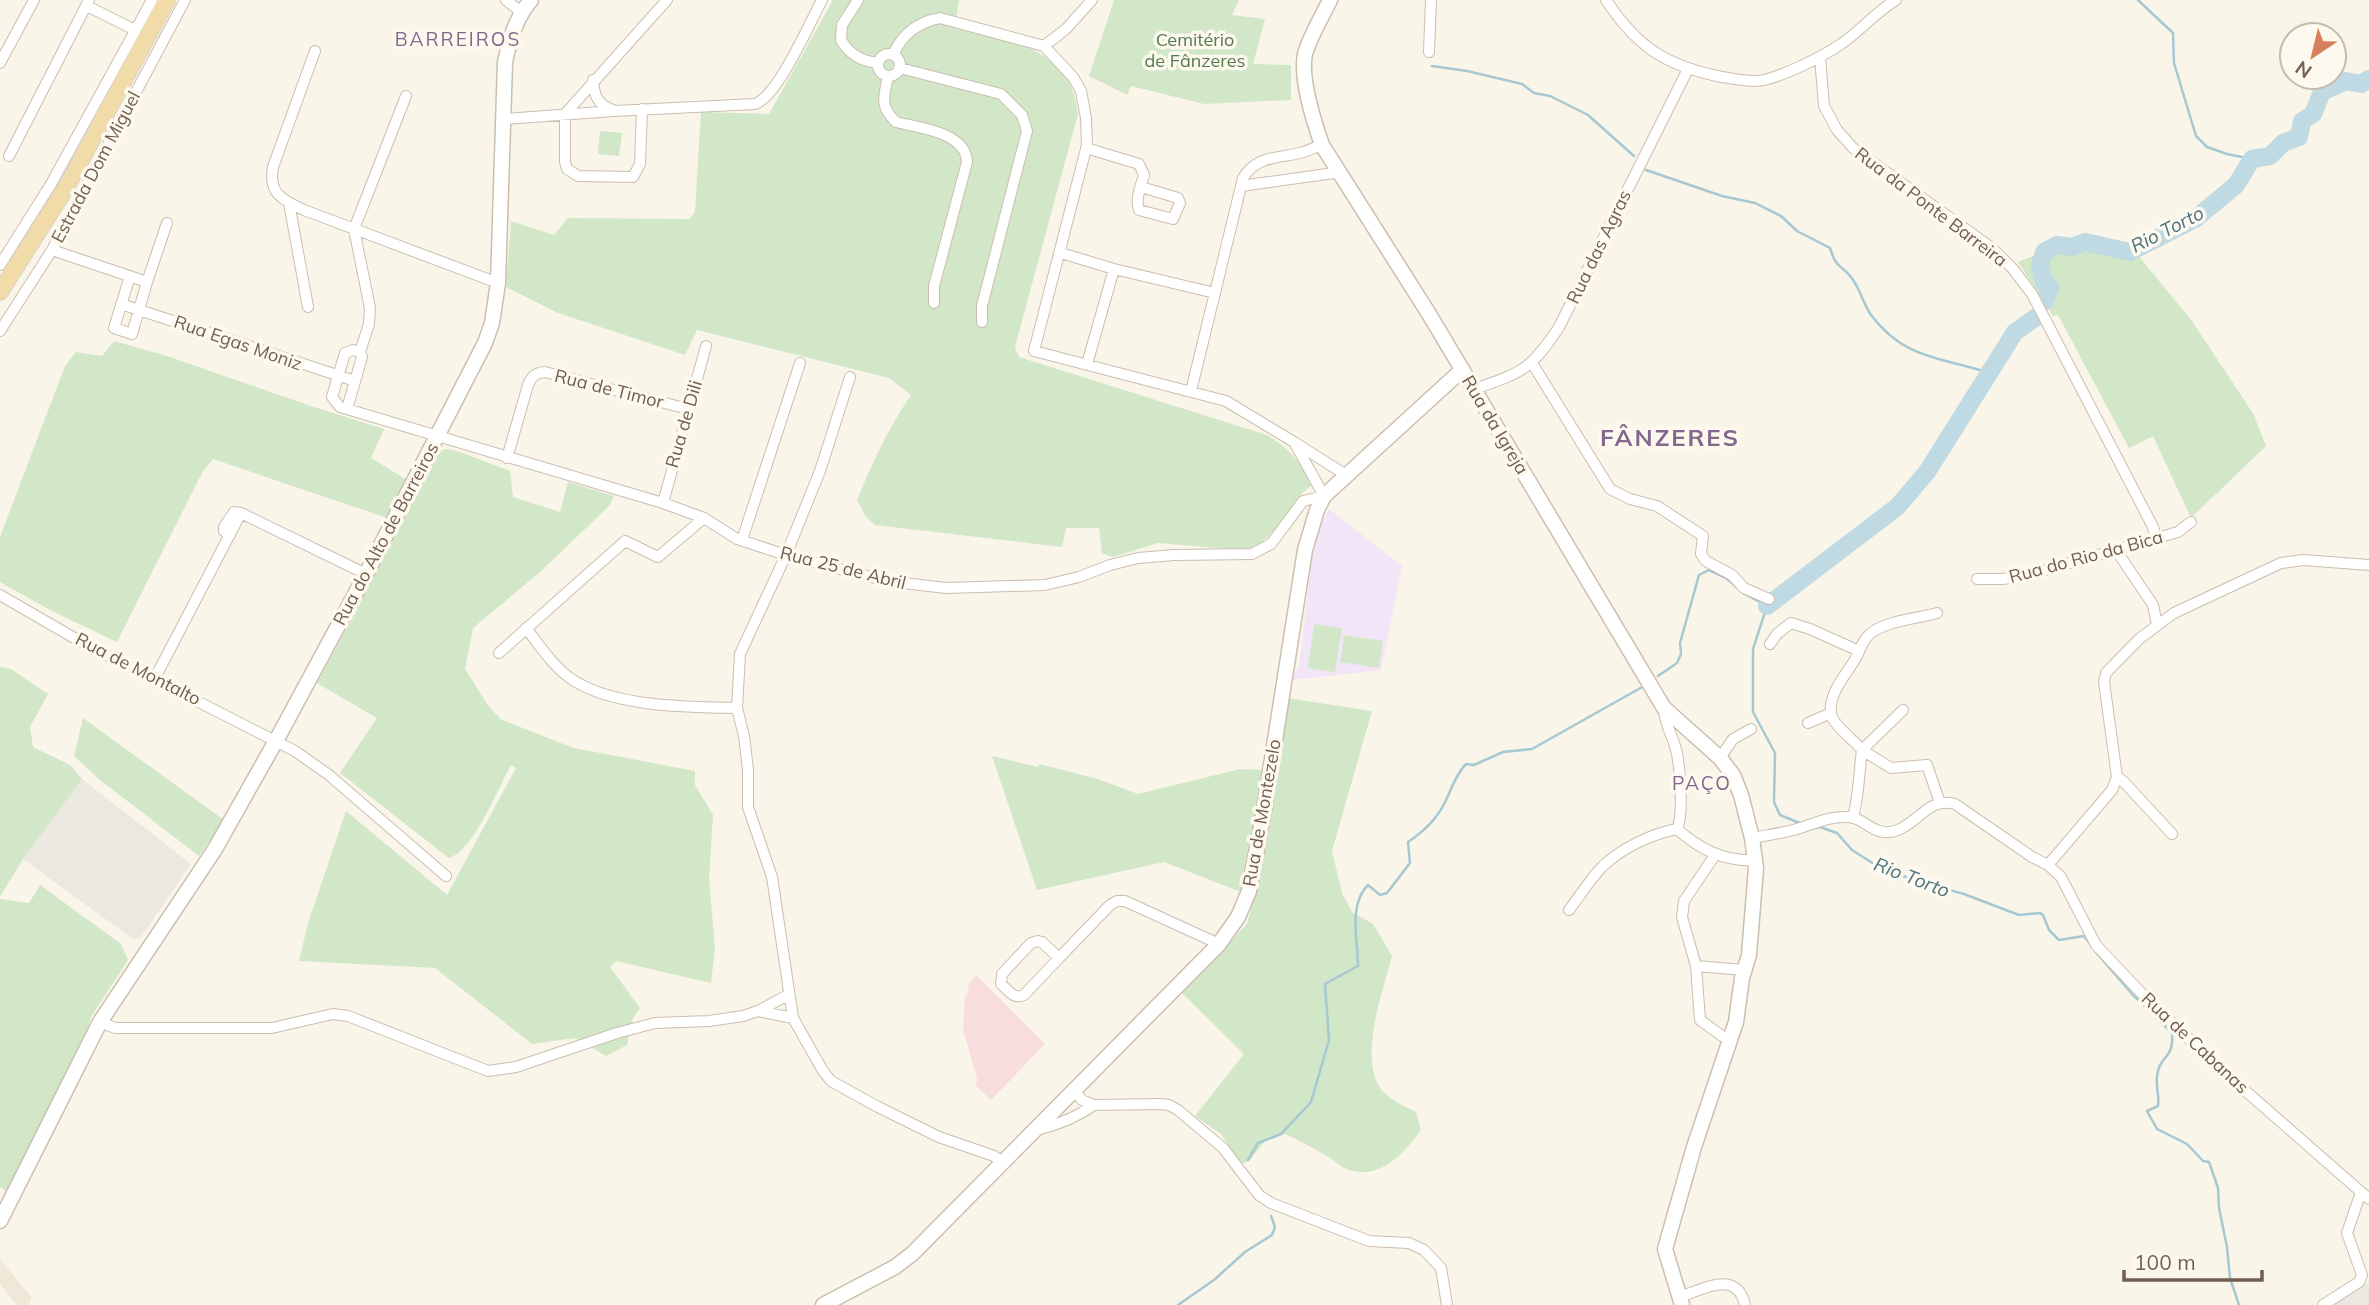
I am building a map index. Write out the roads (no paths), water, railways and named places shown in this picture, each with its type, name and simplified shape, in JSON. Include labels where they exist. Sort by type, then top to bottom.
[{"type":"main road","name":"Estrada Dom Miguel","points":[[0,292],[67,186],[167,0]]},
{"type":"street","points":[[0,64],[34,0]]},
{"type":"street","name":"Estrada Dom Miguel","points":[[0,265],[51,184],[152,0]]},
{"type":"street","name":"Estrada Dom Miguel","points":[[0,331],[52,250],[186,0]]},
{"type":"street","points":[[506,0],[526,6]]},
{"type":"street","points":[[642,109],[640,164],[633,177],[571,174],[565,162],[565,114],[667,0]]},
{"type":"street","points":[[505,119],[642,109],[744,106],[762,102],[775,88],[822,0]]},
{"type":"street","points":[[858,0],[842,25],[841,40],[854,55],[877,63]]},
{"type":"street","points":[[1044,46],[1066,29],[1092,0]]},
{"type":"street","name":"Rua da Igreja","points":[[1330,0],[1306,53],[1304,69],[1316,129],[1322,145],[1474,389],[1664,708],[1720,758],[1733,775],[1741,795],[1755,860],[1749,955],[1736,1022],[1694,1147],[1665,1249],[1681,1301]]},
{"type":"street","points":[[1429,52],[1430,0]]},
{"type":"street","points":[[1606,0],[1623,26],[1648,50],[1688,69],[1732,79],[1763,80],[1820,57],[1855,34],[1880,9],[1896,0]]},
{"type":"street","points":[[9,156],[88,3],[135,30]]},
{"type":"street","name":"Rua do Alto de Barreiros","points":[[0,1221],[100,1022],[215,849],[277,739],[485,343],[492,323],[498,282],[505,62],[512,32],[526,6]]},
{"type":"street","points":[[893,54],[899,59],[900,68],[894,75],[888,76],[878,70],[877,63],[882,56],[893,54],[901,40],[915,27],[925,21],[940,18],[1044,46],[1073,76],[1081,91],[1086,118],[1086,148],[1034,351],[1226,401],[1346,475]]},
{"type":"street","points":[[315,51],[271,177],[276,192],[289,203],[498,282]]},
{"type":"street","name":"Rua da Ponte Barreira","points":[[1820,57],[1824,106],[1837,130],[1853,148],[1992,248],[2032,294],[2153,527],[2156,539]]},
{"type":"street","points":[[900,68],[1001,94],[1022,115],[1027,131],[982,306],[982,322]]},
{"type":"street","name":"Rua das Agras","points":[[1474,389],[1512,376],[1532,363],[1544,350],[1559,327],[1688,69]]},
{"type":"street","points":[[888,76],[885,109],[896,122],[955,138],[967,154],[934,286],[934,303]]},
{"type":"street","points":[[593,80],[595,96],[601,104],[614,111]]},
{"type":"street","points":[[347,409],[362,358],[360,352],[369,324],[370,308],[354,229],[406,96]]},
{"type":"street","points":[[1191,391],[1243,178],[1253,165],[1266,158],[1302,153],[1322,145]]},
{"type":"street","points":[[1086,148],[1139,164],[1144,174],[1137,202],[1139,210],[1173,219],[1180,202],[1178,198],[1141,187]]},
{"type":"street","points":[[1241,187],[1341,172]]},
{"type":"street","points":[[289,203],[308,307]]},
{"type":"street","points":[[130,276],[114,328],[132,334],[167,223]]},
{"type":"street","points":[[52,250],[147,282]]},
{"type":"street","points":[[1061,253],[1114,269],[1215,293]]},
{"type":"street","points":[[1087,364],[1114,269]]},
{"type":"street","name":"Rua Egas Moniz","points":[[121,304],[355,381]]},
{"type":"street","name":"Rua de Dili","points":[[663,503],[706,346]]},
{"type":"street","points":[[360,352],[354,349],[345,353],[332,397],[340,407],[436,437]]},
{"type":"street","points":[[742,540],[800,363]]},
{"type":"street","points":[[1532,363],[1603,482],[1610,489],[1630,499],[1657,506],[1703,536],[1701,554],[1706,561],[1732,575],[1744,588],[1769,599]]},
{"type":"street","name":"Rua de Montezelo","points":[[823,1305],[895,1267],[912,1254],[1219,944],[1238,917],[1249,891],[1304,550],[1314,518],[1324,496],[1462,370]]},
{"type":"street","name":"Rua de Timor","points":[[507,457],[528,385],[537,372],[688,409]]},
{"type":"street","points":[[850,377],[820,471],[786,555],[740,654],[737,708],[747,759],[748,807],[772,877],[793,1018],[823,1071],[831,1081],[878,1107],[927,1131],[981,1150],[1001,1162]]},
{"type":"street","name":"Rua 25 de Abril","points":[[436,437],[663,503],[704,518],[742,540],[786,555],[915,586],[946,588],[1045,585],[1138,558],[1252,554],[1272,544],[1303,501],[1324,496]]},
{"type":"street","points":[[1294,442],[1324,496]]},
{"type":"street","points":[[156,678],[241,513],[366,574]]},
{"type":"street","points":[[499,653],[625,541],[658,557],[704,518]]},
{"type":"street","name":"Rua do Rio da Bica","points":[[1977,579],[2028,575],[2178,532],[2191,522]]},
{"type":"street","points":[[2116,550],[2152,604],[2157,625]]},
{"type":"street","points":[[1752,838],[1839,817],[1853,817],[1881,832],[1897,830],[1912,822],[1923,810],[1940,803],[1955,804],[2048,865],[2112,790],[2117,777],[2104,682],[2106,673],[2139,639],[2174,613],[2281,563],[2304,560],[2369,565]]},
{"type":"street","name":"Rua de Montalto","points":[[0,595],[83,643],[277,739],[329,775],[446,876]]},
{"type":"street","points":[[1937,613],[1891,624],[1871,632],[1864,639],[1839,684],[1831,713],[1836,724],[1862,750],[1891,768],[1927,765],[1940,803]]},
{"type":"street","points":[[1770,644],[1777,634],[1791,623],[1859,651]]},
{"type":"street","points":[[526,628],[554,663],[572,680],[597,693],[688,707],[737,708]]},
{"type":"street","points":[[1664,708],[1664,720],[1675,746],[1680,777],[1681,817],[1676,829]]},
{"type":"street","points":[[1853,817],[1858,798],[1858,770],[1862,750],[1903,710]]},
{"type":"street","points":[[1808,723],[1831,713]]},
{"type":"street","points":[[1720,758],[1734,739],[1751,729]]},
{"type":"street","points":[[2117,777],[2172,834]]},
{"type":"street","points":[[1569,910],[1602,867],[1618,854],[1658,833],[1676,829],[1715,855],[1741,861],[1755,860]]},
{"type":"street","points":[[1715,855],[1684,901],[1682,917],[1696,966],[1700,1020],[1722,1036],[1731,1039]]},
{"type":"street","name":"Rua de Cabanas","points":[[2048,865],[2061,877],[2096,946],[2224,1072],[2365,1195]]},
{"type":"street","points":[[1059,958],[1042,942],[1031,943],[1002,974],[1001,984],[1014,996],[1019,997],[1059,958],[1110,905],[1117,901],[1125,901],[1219,944]]},
{"type":"street","points":[[1696,966],[1744,970]]},
{"type":"street","points":[[100,1022],[115,1028],[272,1028],[333,1014],[348,1016],[488,1071],[516,1067],[617,1033],[656,1023],[709,1021],[743,1016],[788,995]]},
{"type":"street","points":[[758,1011],[793,1018]]},
{"type":"street","points":[[1073,1089],[1082,1100],[1094,1105],[1169,1105],[1196,1123],[1223,1148],[1259,1195],[1271,1203],[1368,1241],[1409,1243],[1424,1250],[1441,1268],[1447,1305]]},
{"type":"street","points":[[1031,1131],[1052,1126],[1094,1105]]},
{"type":"street","points":[[2323,1305],[2358,1282],[2362,1275],[2347,1233],[2365,1195]]},
{"type":"street","points":[[1681,1301],[1722,1283],[1740,1291],[1745,1305]]},
{"type":"waterway","points":[[2138,0],[2173,33],[2174,63],[2196,136],[2207,147],[2252,159]]},
{"type":"waterway","points":[[1432,66],[1522,84],[1534,93],[1550,96],[1588,115],[1634,156]]},
{"type":"waterway","name":"Rio Torto","points":[[2045,301],[2050,287],[2044,282],[2040,265],[2044,252],[2057,245],[2072,247],[2085,242],[2130,252],[2195,219],[2236,185],[2252,159],[2270,156],[2283,143],[2299,137],[2302,121],[2313,114],[2322,92],[2346,81],[2361,84],[2369,79]]},
{"type":"waterway","points":[[1646,170],[1722,196],[1755,203],[1781,216],[1797,231],[1830,248],[1837,263],[1854,281],[1871,315],[1897,341],[1925,355],[1989,373]]},
{"type":"waterway","name":"Rio Torto","points":[[1767,606],[1897,507],[1927,472],[2015,332],[2035,318]]},
{"type":"waterway","points":[[1658,676],[1677,663],[1681,654],[1680,643],[1699,575],[1709,570],[1726,578],[1738,588]]},
{"type":"waterway","name":"Rio Torto","points":[[1743,593],[1767,606],[1753,649],[1753,712],[1775,753],[1774,802],[1780,815],[1802,824]]},
{"type":"waterway","points":[[1248,1160],[1258,1143],[1281,1134],[1311,1102],[1329,1040],[1325,984],[1358,966],[1356,912],[1362,893],[1368,885],[1380,895],[1387,893],[1410,863],[1408,842],[1424,830],[1437,815],[1462,768],[1466,764],[1474,765],[1503,752],[1532,749],[1644,686]]},
{"type":"waterway","name":"Rio Torto","points":[[1814,828],[1820,827],[1837,833],[1852,850],[1874,864],[1913,880],[1964,894],[2019,915],[2040,913],[2049,930],[2059,940],[2084,936],[2091,945]]},
{"type":"waterway","name":"Rio Torto","points":[[2095,951],[2132,994],[2172,1033],[2170,1052],[2157,1075],[2158,1106],[2147,1111],[2157,1129],[2187,1144],[2203,1161],[2209,1162],[2218,1188],[2230,1278],[2239,1305]]},
{"type":"waterway","points":[[1178,1305],[1214,1280],[1245,1252],[1272,1235],[1275,1227],[1271,1216]]},
{"type":"district","name":"BARREIROS","points":[[458,39]]},
{"type":"district","name":"FÂNZERES","points":[[1670,438]]},
{"type":"district","name":"PAÇO","points":[[1702,783]]},
{"type":"park label","name":"Cemitério de Fânzeres","points":[[1195,50]]}]
